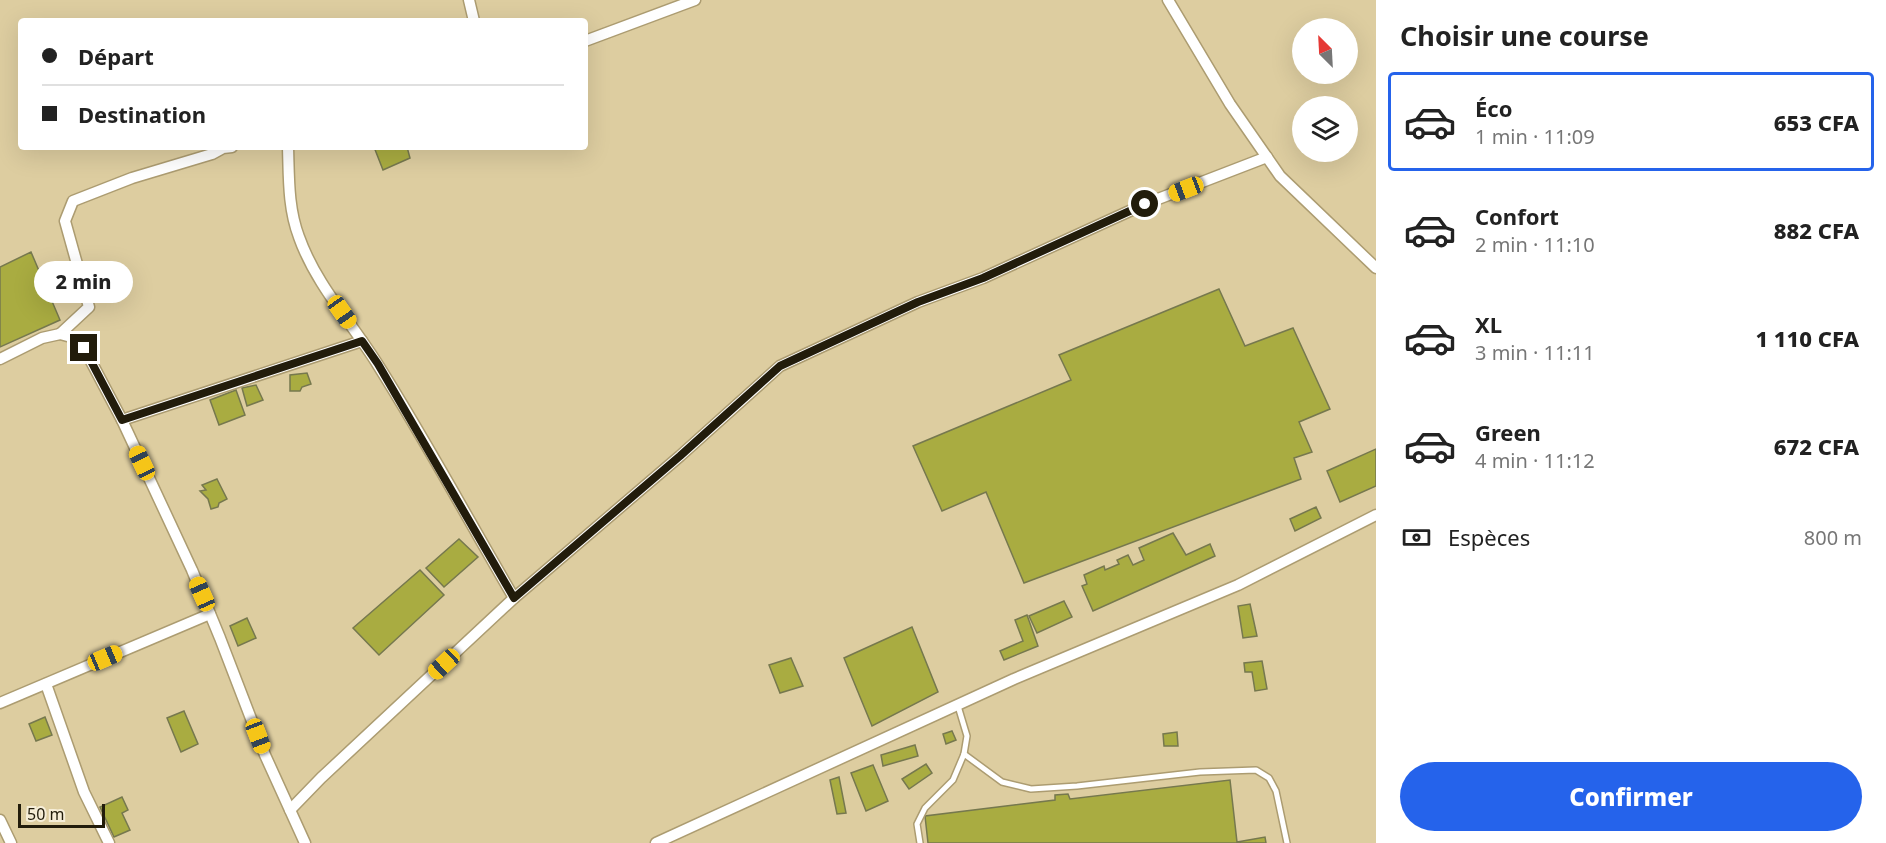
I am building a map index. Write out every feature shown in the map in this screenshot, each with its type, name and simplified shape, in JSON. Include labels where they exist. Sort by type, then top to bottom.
[{"type":"street","points":[[469,0],[473,18]]},
{"type":"street","points":[[588,40],[695,0]]},
{"type":"street","points":[[1168,0],[1230,104],[1280,176],[1376,268]]},
{"type":"street","points":[[60,334],[89,307],[65,221],[73,201],[132,178],[219,150]]},
{"type":"street","points":[[288,150],[291,210],[298,237],[309,260],[378,364],[514,598]]},
{"type":"street","points":[[291,810],[321,778],[514,598],[680,456],[780,366],[918,302],[983,278],[1145,204],[1267,157]]},
{"type":"street","points":[[0,359],[42,338],[60,334],[75,338],[84,348],[122,420],[210,614],[265,755],[305,843]]},
{"type":"street","points":[[122,420],[362,341]]},
{"type":"street","points":[[656,843],[1014,679],[1238,585],[1376,515]]},
{"type":"street","points":[[0,703],[210,614]]},
{"type":"street","points":[[46,684],[84,792],[109,843]]},
{"type":"street","points":[[0,820],[11,843]]},
{"type":"lane","points":[[920,843],[917,824],[926,808],[953,780],[964,754],[967,736],[958,706]]},
{"type":"lane","points":[[964,754],[1002,782],[1031,789],[1200,772],[1256,770],[1269,778],[1276,791],[1287,843]]},
{"type":"building","points":[[375,150],[408,150],[410,158],[383,170]]},
{"type":"building","points":[[31,252],[60,320],[0,347],[0,267]]},
{"type":"building","points":[[1219,289],[1245,346],[1293,328],[1330,409],[1299,422],[1312,452],[1294,458],[1301,479],[1024,583],[986,492],[942,511],[913,446],[1071,380],[1059,355]]},
{"type":"building","points":[[307,373],[311,384],[302,387],[300,391],[290,391],[290,375]]},
{"type":"building","points":[[256,385],[263,400],[247,406],[242,388]]},
{"type":"building","points":[[236,390],[245,415],[219,425],[210,400]]},
{"type":"building","points":[[1376,449],[1376,486],[1340,502],[1327,471]]},
{"type":"building","points":[[217,479],[227,499],[219,503],[218,507],[211,509],[208,499],[200,491],[206,490],[202,485]]},
{"type":"building","points":[[1316,507],[1321,518],[1295,531],[1290,519]]},
{"type":"building","points":[[1173,533],[1186,555],[1210,544],[1215,556],[1093,611],[1082,586],[1087,584],[1084,575],[1104,566],[1105,570],[1119,564],[1117,560],[1128,555],[1133,565],[1144,560],[1139,548]]},
{"type":"building","points":[[459,539],[478,557],[444,587],[426,568]]},
{"type":"building","points":[[420,570],[444,595],[379,655],[353,628]]},
{"type":"building","points":[[1064,601],[1072,617],[1037,633],[1029,616]]},
{"type":"building","points":[[1250,604],[1257,636],[1243,638],[1238,606]]},
{"type":"building","points":[[1027,615],[1038,646],[1004,660],[1000,651],[1023,641],[1015,620]]},
{"type":"building","points":[[247,618],[256,638],[238,646],[230,626]]},
{"type":"building","points":[[912,627],[938,692],[872,726],[844,658]]},
{"type":"building","points":[[791,658],[803,686],[780,693],[769,665]]},
{"type":"building","points":[[1262,661],[1267,689],[1255,691],[1252,672],[1245,672],[1244,663]]},
{"type":"building","points":[[184,711],[198,744],[181,752],[167,718]]},
{"type":"building","points":[[45,717],[52,735],[36,741],[29,724]]},
{"type":"building","points":[[952,731],[956,740],[946,744],[943,734]]},
{"type":"building","points":[[1177,732],[1178,746],[1164,746],[1163,734]]},
{"type":"building","points":[[915,745],[918,756],[883,766],[881,755]]},
{"type":"building","points":[[926,764],[932,773],[909,789],[902,779]]},
{"type":"building","points":[[873,765],[888,801],[866,811],[851,773]]},
{"type":"building","points":[[839,777],[846,813],[837,814],[830,780]]},
{"type":"building","points":[[1230,780],[1237,842],[1265,837],[1266,843],[928,843],[925,816],[1055,800],[1055,795],[1068,794],[1070,799]]},
{"type":"building","points":[[122,797],[128,810],[122,813],[130,830],[114,837],[100,807]]},
{"type":"route","points":[[84,348],[122,420],[362,341],[378,364],[514,598],[680,456],[780,366],[918,302],[983,278],[1145,204]]}]
